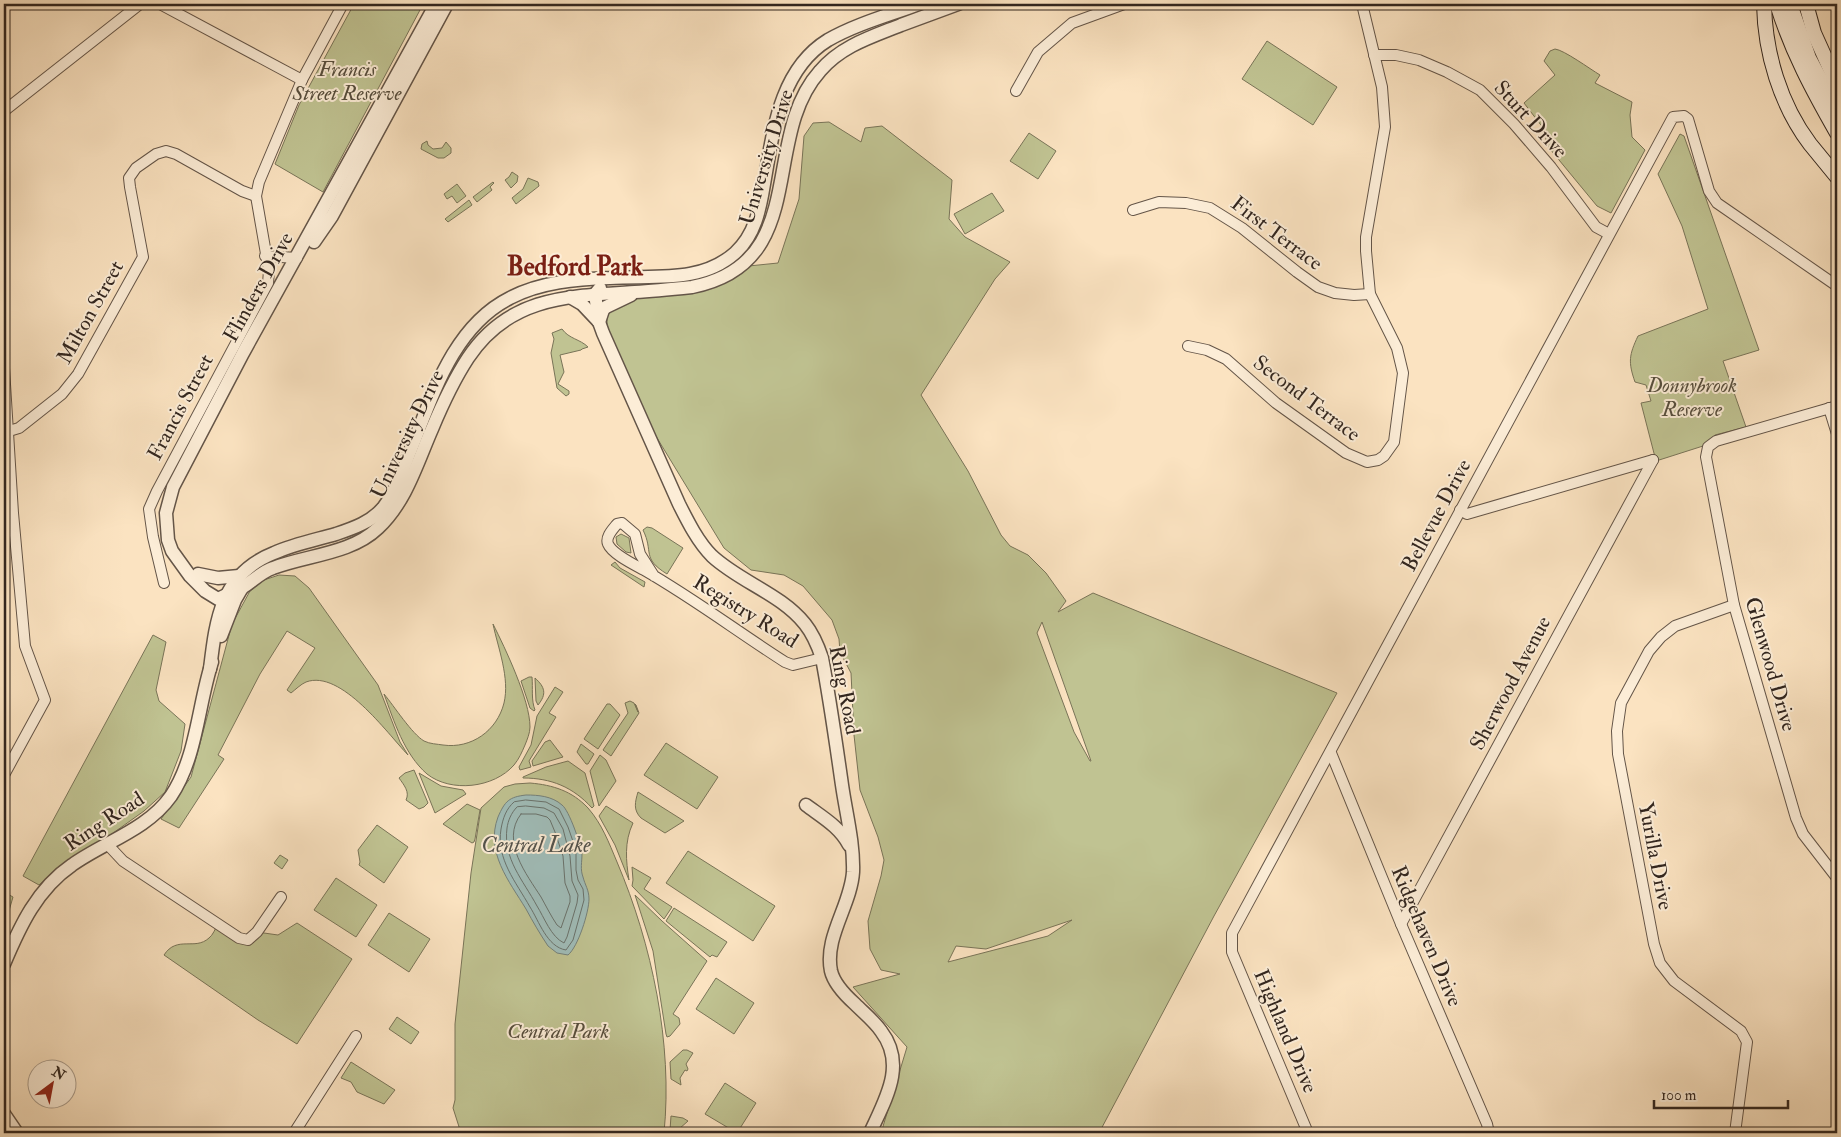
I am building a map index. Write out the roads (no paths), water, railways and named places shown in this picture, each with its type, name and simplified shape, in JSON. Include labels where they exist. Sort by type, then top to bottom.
[{"type":"main road","points":[[1764,4],[1768,49],[1782,94],[1795,121],[1837,176]]},
{"type":"main road","points":[[1777,4],[1795,55],[1837,133]]},
{"type":"main road","points":[[1790,4],[1808,58],[1837,111]]},
{"type":"main road","points":[[1806,4],[1814,33],[1837,84]]},
{"type":"street","points":[[4,111],[140,4]]},
{"type":"street","points":[[160,4],[302,80]]},
{"type":"street","name":"Francis Street","points":[[164,583],[153,537],[150,509],[157,491],[268,283],[269,271],[256,196],[259,182],[302,80],[343,4]]},
{"type":"street","name":"Flinders Drive","points":[[220,628],[205,591],[190,576],[172,551],[168,540],[166,520],[170,496],[180,473],[243,353],[436,4]]},
{"type":"street","name":"Flinders Drive","points":[[225,595],[198,574],[185,560],[174,539],[173,514],[179,489],[314,242],[332,216],[447,4]]},
{"type":"street","name":"University Drive","points":[[225,595],[241,582],[260,559],[272,553],[354,528],[378,513],[397,484],[433,396],[465,334],[494,307],[527,291],[561,282],[690,275],[714,267],[738,250],[752,231],[756,220],[779,109],[798,68],[806,58],[828,40],[849,30],[919,4]]},
{"type":"street","name":"University Drive","points":[[241,582],[294,562],[343,547],[365,538],[378,529],[399,503],[452,385],[468,357],[494,329],[519,312],[539,303],[570,297],[702,285],[730,275],[752,256],[766,234],[776,211],[798,108],[808,86],[818,72],[831,59],[859,41],[958,4]]},
{"type":"street","points":[[1016,91],[1038,52],[1072,23],[1124,4]]},
{"type":"street","points":[[1362,4],[1382,88],[1384,127],[1366,237],[1370,294]]},
{"type":"street","name":"Sturt Drive","points":[[1374,55],[1396,55],[1419,60],[1447,72],[1480,90],[1514,124],[1551,167],[1587,217],[1596,227],[1609,234]]},
{"type":"street","name":"Bellevue Drive","points":[[1231,942],[1232,933],[1673,117],[1684,116],[1688,120],[1709,191],[1717,202],[1837,286]]},
{"type":"street","name":"Milton Street","points":[[9,431],[19,428],[62,394],[78,374],[143,257],[129,178],[136,168],[156,154],[166,151],[176,154],[242,191],[256,196]]},
{"type":"street","name":"First Terrace","points":[[1133,210],[1160,202],[1186,203],[1210,208],[1229,218],[1318,287],[1335,293],[1370,294]]},
{"type":"street","points":[[266,256],[297,258]]},
{"type":"street","points":[[527,291],[544,290],[573,284],[584,286],[595,294],[611,278]]},
{"type":"street","points":[[570,297],[582,304],[599,322],[606,307],[636,292]]},
{"type":"street","name":"Ring Road","points":[[595,294],[599,322],[665,473],[693,530],[712,555],[784,606],[805,624],[816,642],[822,658],[852,850],[852,881],[831,949],[830,965],[833,980],[882,1032],[892,1050],[894,1069],[891,1085],[870,1133]]},
{"type":"street","name":"Second Terrace","points":[[1188,346],[1207,350],[1226,359],[1276,403],[1346,453],[1366,462],[1378,460],[1384,456],[1394,442],[1403,373],[1402,362],[1397,348],[1370,294]]},
{"type":"street","points":[[4,368],[13,513],[25,646],[45,700],[4,775]]},
{"type":"street","points":[[1833,407],[1837,434]]},
{"type":"street","name":"Glenwood Drive","points":[[1833,407],[1716,441],[1708,447],[1706,457],[1734,605],[1796,818],[1803,834],[1837,878]]},
{"type":"street","name":"Sherwood Avenue","points":[[1401,924],[1652,460],[1468,514],[1460,510]]},
{"type":"street","points":[[4,522],[13,513]]},
{"type":"street","name":"Registry Road","points":[[654,576],[640,554],[633,531],[622,523],[617,524],[607,539],[608,545],[624,558],[785,662],[793,665],[822,658]]},
{"type":"street","points":[[294,562],[300,553],[301,544]]},
{"type":"street","points":[[198,574],[241,582]]},
{"type":"street","name":"Ring Road","points":[[220,628],[241,582]]},
{"type":"street","points":[[205,591],[218,599],[225,595]]},
{"type":"street","name":"Ring Road","points":[[4,964],[25,919],[52,880],[73,864],[153,815],[171,795],[187,761],[220,628],[225,595]]},
{"type":"street","name":"Yurilla Drive","points":[[1734,605],[1675,626],[1661,637],[1649,651],[1621,703],[1617,731],[1618,754],[1654,944],[1660,963],[1674,981],[1742,1031],[1747,1042],[1735,1133]]},
{"type":"street","name":"Ridgehaven Drive","points":[[1331,752],[1401,924],[1487,1124],[1489,1133]]},
{"type":"street","points":[[806,806],[835,827],[844,836],[852,850]]},
{"type":"street","points":[[108,844],[123,861],[239,938],[248,940],[257,932],[281,897]]},
{"type":"street","name":"Highland Drive","points":[[1231,942],[1232,952],[1308,1133]]},
{"type":"street","points":[[294,1133],[356,1036]]},
{"type":"street","points":[[4,1114],[16,1133]]},
{"type":"water","name":"Central Lake","points":[[526,795],[549,798],[565,808],[581,850],[582,871],[589,905],[576,945],[568,955],[557,953],[548,946],[506,877],[497,854],[494,842],[498,817],[508,801],[515,797]]},
{"type":"district","name":"Bedford Park","points":[[575,266]]},
{"type":"park label","name":"Francis Street Reserve","points":[[347,81]]},
{"type":"park label","name":"Donnybrook Reserve","points":[[1692,397]]},
{"type":"park label","name":"Central Park","points":[[558,1031]]}]
